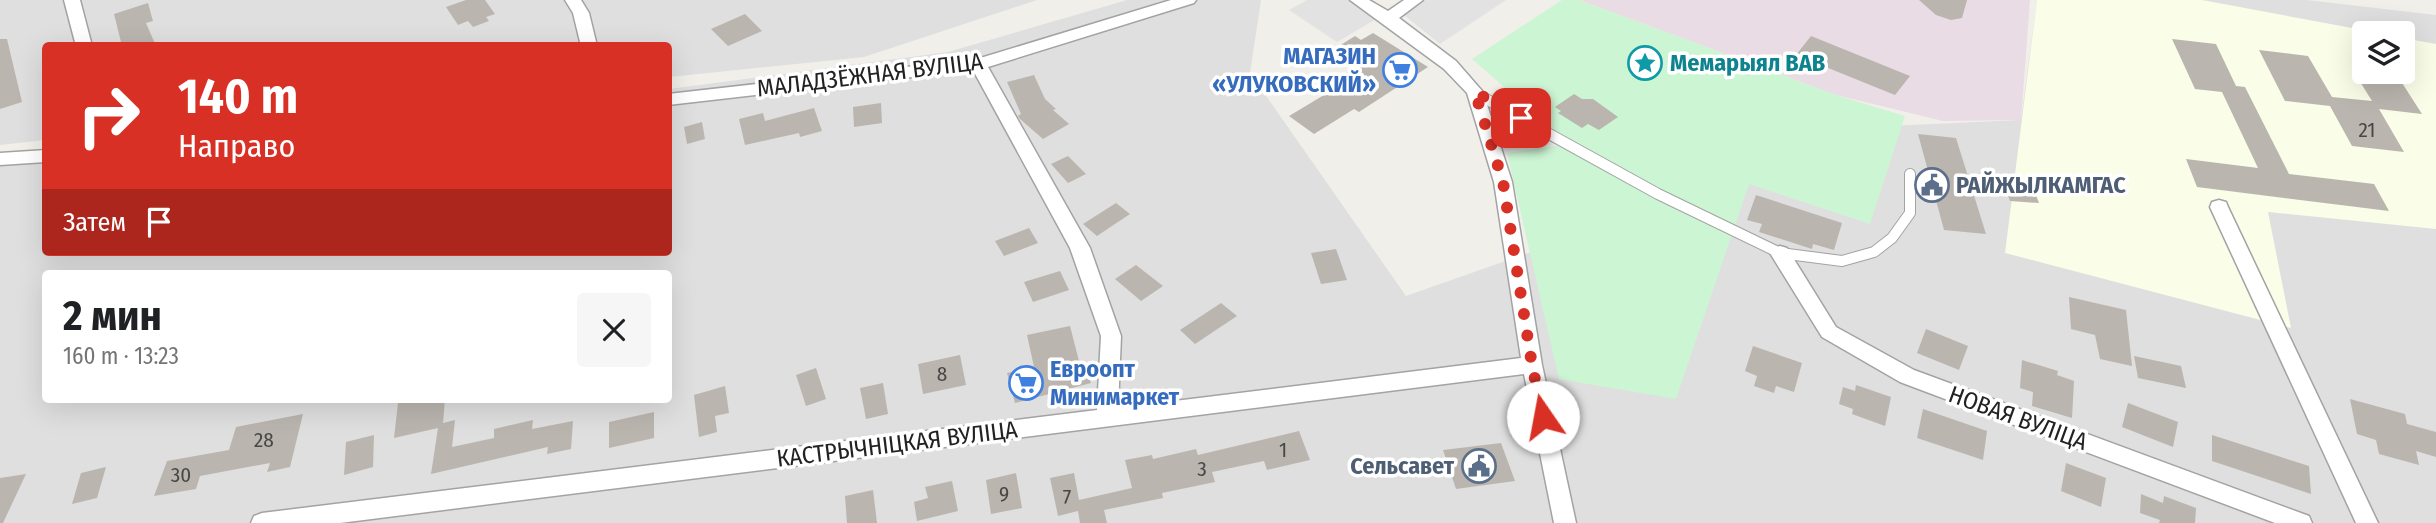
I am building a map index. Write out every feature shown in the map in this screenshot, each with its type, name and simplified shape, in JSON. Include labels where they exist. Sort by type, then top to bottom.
[{"type":"street","points":[[72,0],[83,42]]},
{"type":"street","points":[[573,0],[581,13],[588,42]]},
{"type":"street","name":"МАЛАДЗЁЖНАЯ ВУЛІЦА","points":[[672,100],[978,64],[1188,0]]},
{"type":"street","points":[[1358,0],[1388,18],[1458,72],[1475,92],[1503,182],[1532,365],[1565,523]]},
{"type":"street","points":[[1388,18],[1415,0]]},
{"type":"street","points":[[978,64],[1080,248],[1111,336],[1107,418]]},
{"type":"street","points":[[0,159],[42,155]]},
{"type":"street","points":[[2219,207],[2367,523]]},
{"type":"street","name":"НОВАЯ ВУЛІЦА","points":[[1780,253],[1829,332],[1907,376],[2301,523]]},
{"type":"street","name":"КАСТРЫЧНІЦКАЯ ВУЛІЦА","points":[[262,523],[1532,365]]},
{"type":"lane","points":[[1475,92],[1658,194],[1780,253],[1842,261],[1874,252],[1892,238],[1909,214],[1910,174]]},
{"type":"shaded area","points":[[0,0],[1037,0],[864,57],[672,77],[672,42],[42,42],[42,140],[0,145]]},
{"type":"shaded area","points":[[1127,0],[1261,0],[1250,73],[1406,296],[1889,126],[2021,120],[2037,0],[2307,0],[2436,15],[2436,523],[0,523],[0,155],[42,152],[42,256],[672,256],[672,89],[948,52]]},
{"type":"shaded area","points":[[1307,0],[1358,0],[1383,15],[1337,42],[1289,10]]},
{"type":"shaded area","points":[[1426,0],[1506,0],[1440,44],[1404,15]]},
{"type":"shaded area","points":[[1579,0],[2030,0],[2021,120],[1943,121],[1836,95]]},
{"type":"shaded area","points":[[2037,0],[2202,0],[2352,28],[2352,84],[2415,84],[2415,40],[2436,44],[2436,229],[2268,212],[2291,328],[2005,253]]},
{"type":"green space","points":[[1562,0],[1579,0],[1836,95],[1905,116],[1870,224],[1749,184],[1676,399],[1559,379],[1507,153],[1570,144],[1472,59]]},
{"type":"building","points":[[466,0],[485,0],[495,14],[486,17],[489,21],[473,27],[468,21],[458,25],[446,7]]},
{"type":"building","points":[[1919,0],[1967,0],[1962,18],[1951,20],[1936,15]]},
{"type":"building","points":[[148,3],[153,21],[146,23],[154,42],[121,42],[114,14]]},
{"type":"building","points":[[745,14],[762,31],[728,46],[711,29]]},
{"type":"building","points":[[1373,33],[1428,67],[1359,112],[1354,109],[1314,134],[1289,116],[1329,92],[1326,90],[1330,88],[1326,85],[1364,62],[1339,46],[1355,36],[1361,40]]},
{"type":"building","points":[[1811,36],[1910,76],[1895,95],[1796,55]]},
{"type":"building","points":[[0,39],[7,39],[22,102],[0,109]]},
{"type":"building","points":[[2172,39],[2216,44],[2236,86],[2245,87],[2289,174],[2374,184],[2389,211],[2197,187],[2186,159],[2258,168],[2222,92],[2195,89]]},
{"type":"building","points":[[2259,50],[2308,56],[2332,97],[2372,101],[2361,84],[2403,84],[2422,114],[2379,109],[2404,152],[2352,146],[2330,106],[2285,101]]},
{"type":"building","points":[[1034,75],[1045,99],[1069,124],[1043,139],[1018,116],[1021,114],[1007,82]]},
{"type":"building","points":[[1574,94],[1582,99],[1593,99],[1618,117],[1599,130],[1588,124],[1582,128],[1558,113],[1561,111],[1555,107]]},
{"type":"building","points":[[881,103],[882,123],[854,127],[853,107]]},
{"type":"building","points":[[814,108],[822,131],[800,137],[799,133],[745,145],[739,119],[763,113],[765,121]]},
{"type":"building","points":[[702,122],[705,139],[687,144],[684,127]]},
{"type":"building","points":[[1918,134],[1956,138],[1986,234],[1944,230]]},
{"type":"building","points":[[1068,156],[1086,174],[1068,183],[1051,164]]},
{"type":"building","points":[[2003,182],[2032,185],[2039,203],[2010,201]]},
{"type":"building","points":[[1756,195],[1842,223],[1834,250],[1813,244],[1812,249],[1759,232],[1762,224],[1747,220]]},
{"type":"building","points":[[1116,203],[1130,214],[1097,236],[1083,224]]},
{"type":"building","points":[[1029,228],[1038,243],[1004,256],[995,241]]},
{"type":"building","points":[[1336,249],[1347,280],[1321,284],[1311,253]]},
{"type":"building","points":[[1136,265],[1163,286],[1141,301],[1115,279]]},
{"type":"building","points":[[1060,271],[1069,290],[1033,302],[1024,282]]},
{"type":"building","points":[[2069,297],[2126,310],[2132,366],[2100,359],[2095,335],[2071,329]]},
{"type":"building","points":[[1221,303],[1237,316],[1195,344],[1180,330]]},
{"type":"building","points":[[1070,326],[1080,365],[1084,364],[1091,383],[1015,403],[1007,373],[1034,367],[1027,335]]},
{"type":"building","points":[[1926,329],[1968,346],[1959,370],[1917,353]]},
{"type":"building","points":[[1753,346],[1802,363],[1794,392],[1776,386],[1774,393],[1754,386],[1757,376],[1745,371]]},
{"type":"building","points":[[960,355],[966,385],[923,394],[918,364]]},
{"type":"building","points":[[2134,356],[2181,366],[2186,388],[2138,378]]},
{"type":"building","points":[[2022,360],[2058,371],[2057,375],[2074,381],[2072,418],[2032,406],[2033,392],[2020,388]]},
{"type":"building","points":[[816,368],[826,399],[806,406],[796,375]]},
{"type":"building","points":[[883,383],[888,414],[866,419],[860,388]]},
{"type":"building","points":[[1856,385],[1891,397],[1885,426],[1852,414],[1853,409],[1839,404],[1843,387],[1855,391]]},
{"type":"building","points":[[725,386],[729,413],[715,416],[717,432],[699,437],[694,395]]},
{"type":"building","points":[[2350,399],[2405,414],[2407,424],[2436,432],[2436,457],[2416,451],[2419,465],[2379,454],[2376,440],[2357,434]]},
{"type":"building","points":[[398,403],[445,403],[443,423],[455,420],[452,447],[494,438],[494,429],[533,420],[532,429],[573,421],[571,449],[547,454],[548,447],[431,474],[438,428],[394,438]]},
{"type":"building","points":[[2128,403],[2178,422],[2173,447],[2122,427]]},
{"type":"building","points":[[1923,409],[1987,431],[1983,460],[1917,438]]},
{"type":"building","points":[[654,412],[654,438],[609,448],[609,422]]},
{"type":"building","points":[[303,414],[290,467],[267,472],[270,463],[200,476],[196,489],[154,496],[167,461],[229,450],[236,427]]},
{"type":"building","points":[[1299,431],[1310,460],[1267,470],[1264,461],[1212,472],[1215,482],[1162,493],[1163,498],[1104,510],[1107,523],[1080,523],[1078,511],[1058,516],[1050,478],[1074,473],[1079,500],[1132,488],[1125,460],[1152,455],[1153,459],[1196,449],[1198,455]]},
{"type":"building","points":[[374,435],[373,467],[344,475],[346,442]]},
{"type":"building","points":[[2212,435],[2309,466],[2311,494],[2212,461]]},
{"type":"building","name":"Сельсавет","points":[[1501,443],[1515,481],[1456,489],[1443,450]]},
{"type":"building","points":[[2066,463],[2106,478],[2101,507],[2061,491]]},
{"type":"building","points":[[106,467],[97,498],[72,504],[81,473]]},
{"type":"building","points":[[1016,473],[1022,508],[991,514],[986,480]]},
{"type":"building","points":[[26,474],[3,523],[0,523],[0,478]]},
{"type":"building","points":[[952,481],[958,511],[917,521],[914,502],[928,498],[925,487]]},
{"type":"building","points":[[873,490],[877,523],[847,523],[845,496]]},
{"type":"building","points":[[2141,494],[2163,503],[2164,496],[2196,508],[2195,523],[2159,523],[2160,520],[2140,513]]},
{"type":"place","name":"Мемарыял ВАВ","points":[[1645,63]]},
{"type":"place","name":"МАГАЗИН «УЛУКОВСКИЙ»","points":[[1400,70]]},
{"type":"place","name":"РАЙЖЫЛКАМГАС","points":[[1932,185]]},
{"type":"place","name":"Евроопт Минимаркет","points":[[1026,383]]},
{"type":"place","name":"Сельсавет","points":[[1479,466]]},
{"type":"route","points":[[1521,118],[1475,92],[1503,182],[1532,365],[1543,417]]}]
